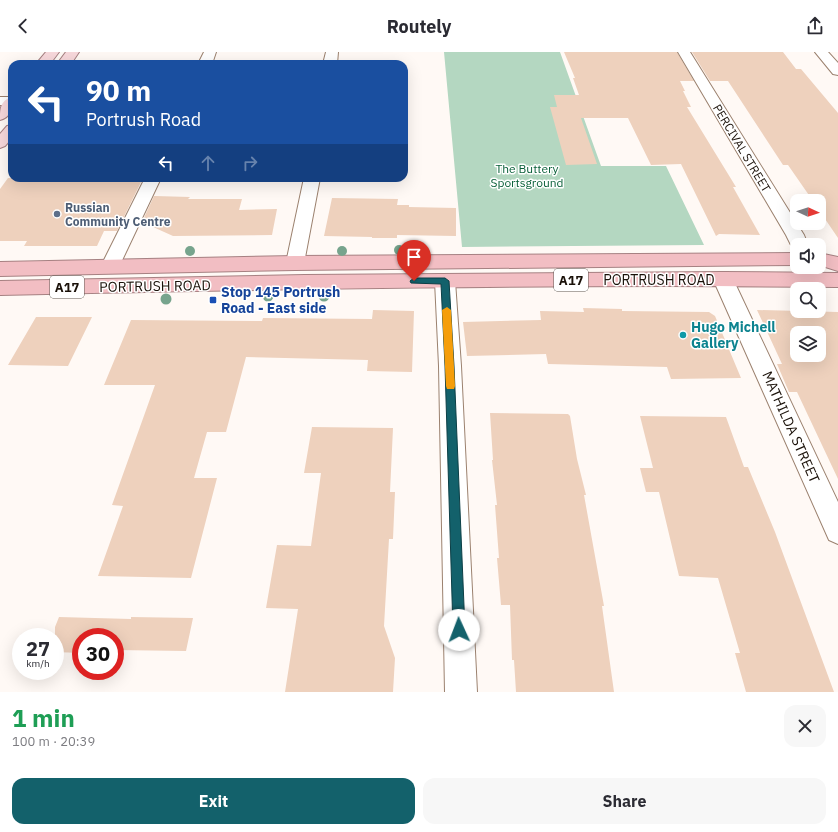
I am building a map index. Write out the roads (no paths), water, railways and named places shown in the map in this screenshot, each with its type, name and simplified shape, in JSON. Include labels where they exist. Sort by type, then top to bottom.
[{"type":"highway","name":"PORTRUSH ROAD","points":[[0,269],[295,263],[790,259]]},
{"type":"highway","points":[[826,259],[838,259]]},
{"type":"highway","points":[[826,261],[838,264]]},
{"type":"highway","name":"PORTRUSH ROAD","points":[[0,288],[445,281],[723,279],[838,280]]},
{"type":"main road","points":[[46,60],[53,52]]},
{"type":"main road","points":[[0,116],[8,106]]},
{"type":"street","name":"PERCIVAL STREET","points":[[684,52],[796,238]]},
{"type":"street","points":[[821,52],[838,70]]},
{"type":"street","points":[[110,266],[151,182]]},
{"type":"street","points":[[295,263],[311,182]]},
{"type":"street","name":"MATHILDA STREET","points":[[723,279],[838,531]]},
{"type":"street","points":[[445,281],[450,366],[461,692]]},
{"type":"place","name":"Russian Community Centre","points":[[57,214]]},
{"type":"place","name":"Stop 145 Portrush Road - East side","points":[[213,300]]},
{"type":"place","name":"Hugo Michell Gallery","points":[[683,335]]},
{"type":"park label","name":"The Buttery Sportsground","points":[[527,175]]}]
